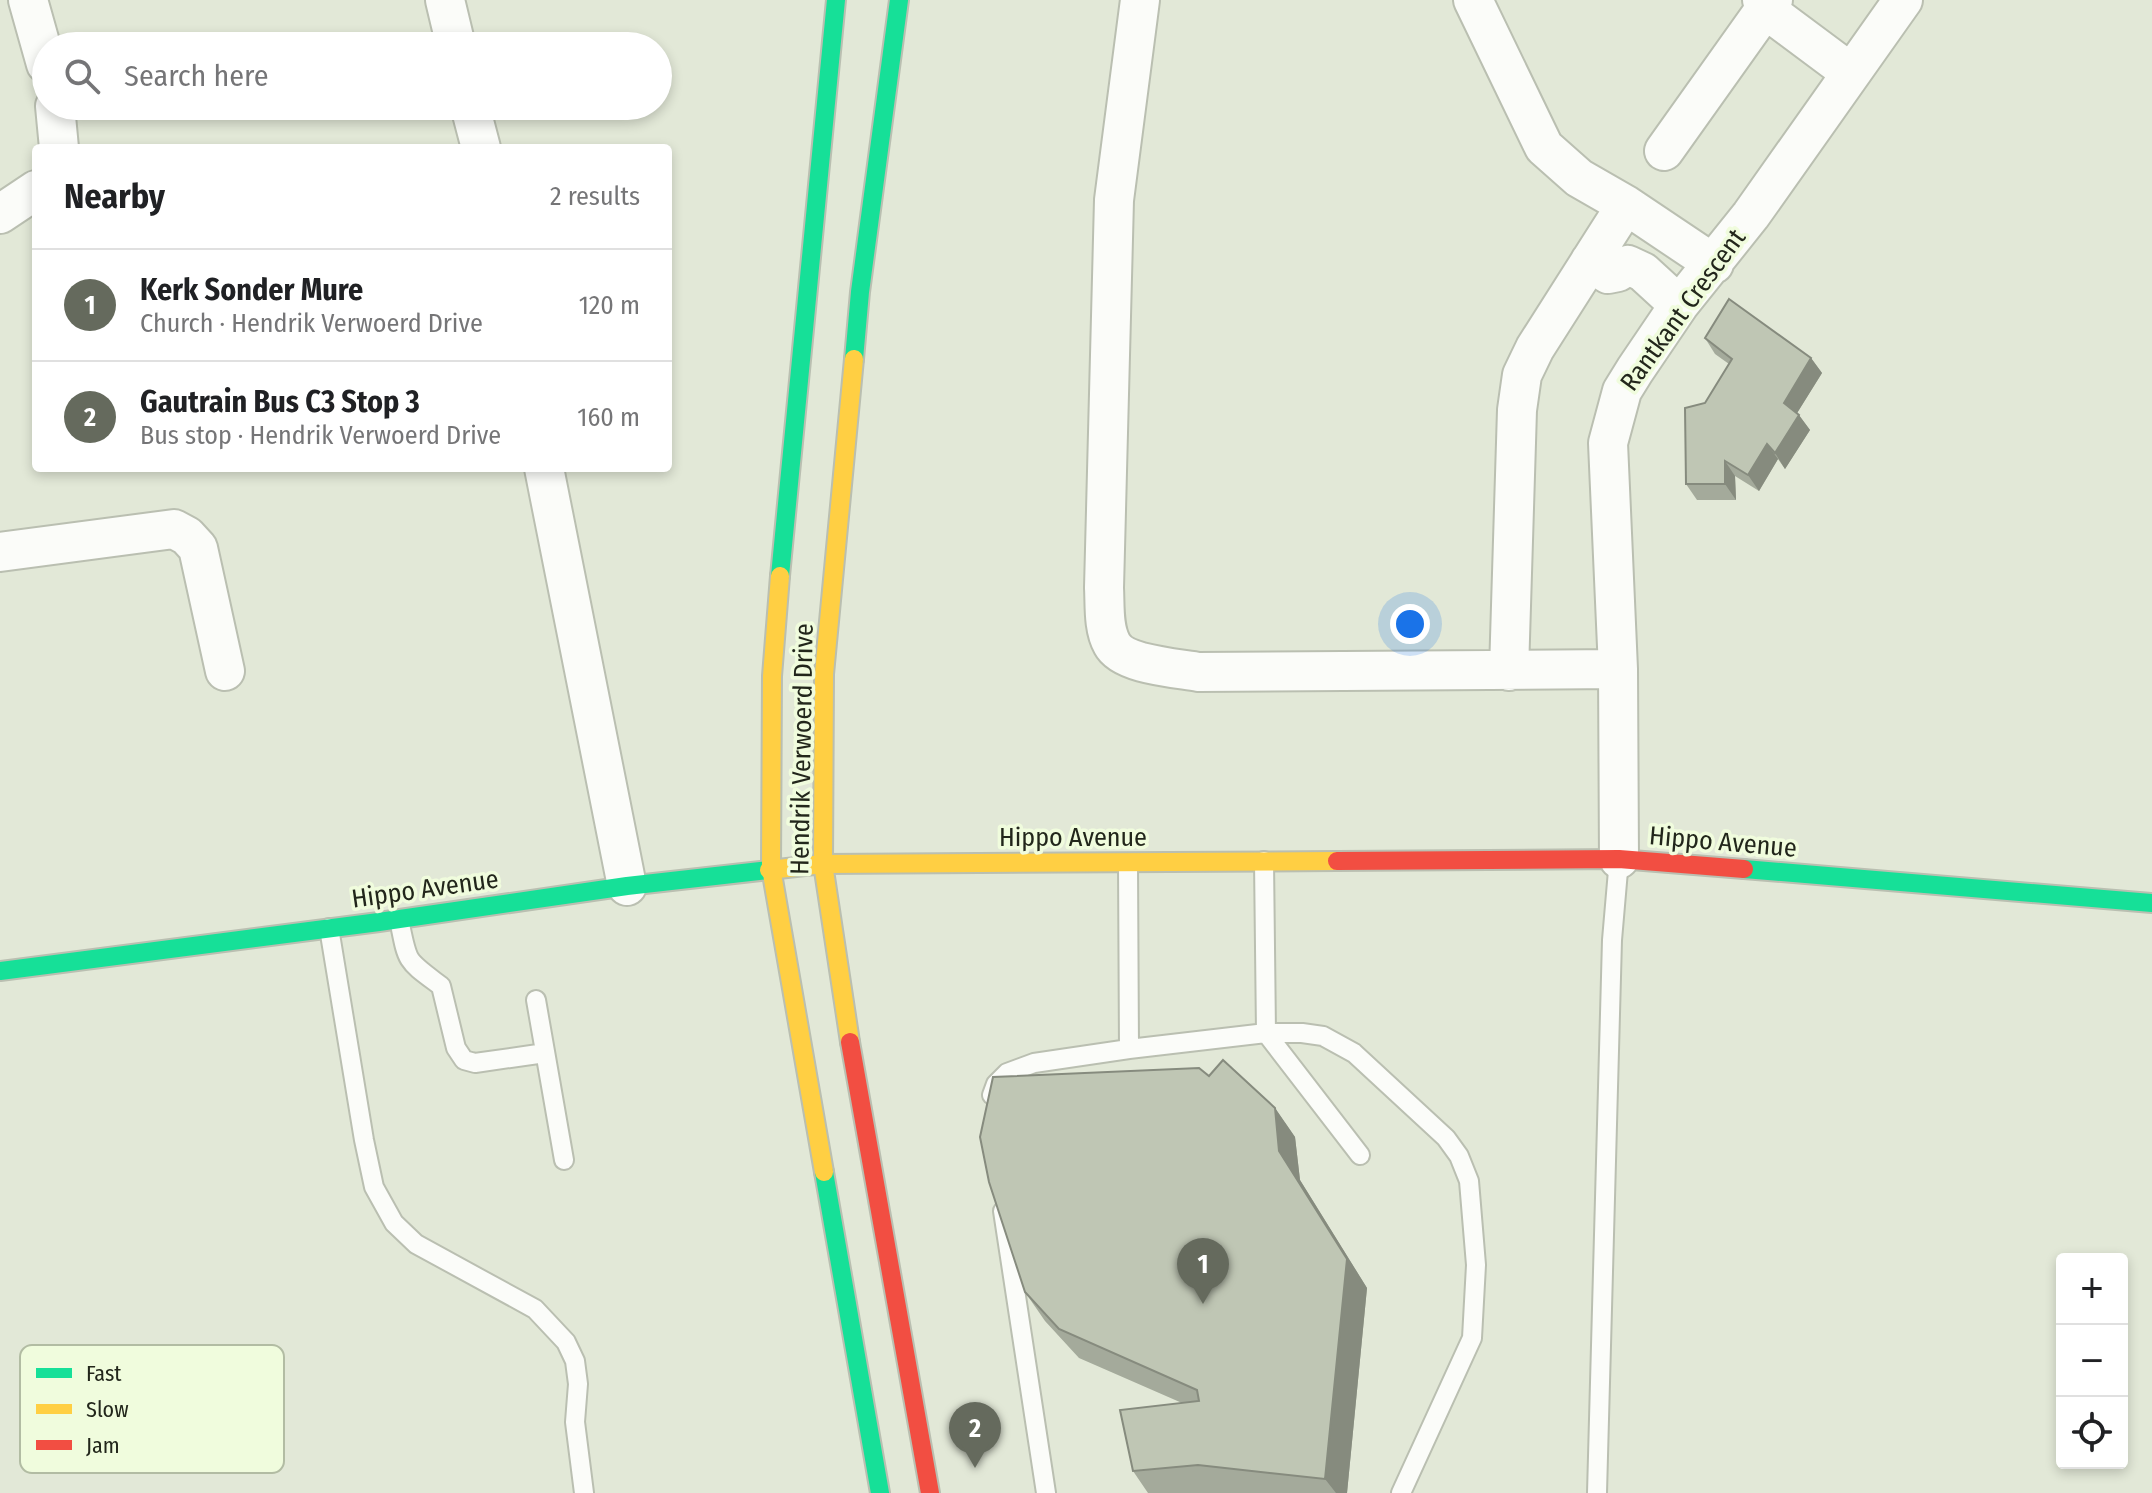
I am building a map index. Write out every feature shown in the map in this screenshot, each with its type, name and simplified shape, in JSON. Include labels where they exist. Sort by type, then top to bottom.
[{"type":"main road","name":"Hendrik Verwoerd Drive","points":[[836,0],[791,447],[772,676],[771,868],[880,1493]]},
{"type":"main road","name":"Hendrik Verwoerd Drive","points":[[899,0],[860,292],[824,674],[823,864],[845,1013],[930,1493]]},
{"type":"main road","name":"Hippo Avenue","points":[[0,971],[627,886],[823,864],[1619,859],[2152,903]]},
{"type":"street","points":[[28,0],[37,32]]},
{"type":"street","points":[[445,0],[453,32]]},
{"type":"street","points":[[1140,0],[1114,200],[1104,588],[1106,620],[1112,645],[1119,653],[1131,658],[1199,672],[1618,669]]},
{"type":"street","points":[[1473,0],[1544,147],[1579,178],[1626,205],[1714,264]]},
{"type":"street","name":"Rantkant Crescent","points":[[1619,859],[1618,669],[1608,443],[1622,391],[1679,305],[1714,264],[1903,0]]},
{"type":"street","points":[[1664,151],[1767,3],[1851,73]]},
{"type":"street","points":[[56,120],[59,144]]},
{"type":"street","points":[[474,120],[480,144]]},
{"type":"street","points":[[0,214],[32,193]]},
{"type":"street","points":[[1509,671],[1517,410],[1522,375],[1535,348],[1626,205]]},
{"type":"street","points":[[1590,261],[1611,274],[1626,266],[1637,268],[1679,305]]},
{"type":"street","points":[[545,472],[627,886]]},
{"type":"street","points":[[0,552],[174,529],[183,533],[198,548],[225,671]]},
{"type":"lane","points":[[1597,1493],[1612,940],[1619,859]]},
{"type":"lane","points":[[1264,861],[1266,1033],[1360,1155]]},
{"type":"lane","points":[[1128,864],[1129,1049]]},
{"type":"lane","points":[[399,919],[411,965],[441,986],[456,1048],[464,1060],[475,1063],[545,1053]]},
{"type":"lane","points":[[329,928],[374,1187],[394,1223],[416,1244],[535,1309],[566,1342],[575,1361],[578,1384],[575,1422],[584,1493]]},
{"type":"lane","points":[[536,1000],[564,1160]]},
{"type":"lane","points":[[989,1115],[996,1084],[1007,1073],[1034,1063],[1266,1033],[1323,1036],[1354,1053],[1446,1138],[1459,1156],[1469,1181],[1476,1265],[1472,1338],[1401,1493]]},
{"type":"lane","points":[[1000,1192],[1046,1493]]},
{"type":"building","points":[[1729,299],[1811,358],[1784,403],[1799,415],[1775,453],[1767,444],[1748,475],[1725,461],[1725,484],[1686,484],[1685,408],[1705,403],[1732,359],[1705,338]]},
{"type":"building","points":[[1223,1060],[1275,1108],[1279,1151],[1347,1259],[1325,1479],[1198,1465],[1133,1471],[1120,1410],[1199,1401],[1197,1390],[1059,1329],[1025,1292],[989,1182],[980,1137],[993,1077],[1199,1068],[1209,1076]]},
{"type":"traffic: fast","points":[[780,576],[836,0]]},
{"type":"traffic: fast","points":[[854,359],[899,0]]},
{"type":"traffic: fast","points":[[1744,869],[2152,903]]},
{"type":"traffic: fast","points":[[0,971],[627,886],[769,870]]},
{"type":"traffic: fast","points":[[824,1172],[880,1493]]},
{"type":"traffic: slow","points":[[850,1042],[823,864],[824,674],[854,359]]},
{"type":"traffic: slow","points":[[780,576],[772,676],[771,868],[824,1172]]},
{"type":"traffic: slow","points":[[769,870],[823,864],[1337,861]]},
{"type":"traffic: jam","points":[[1337,861],[1619,859],[1744,869]]},
{"type":"traffic: jam","points":[[850,1042],[930,1493]]},
{"type":"place","name":"Kerk Sonder Mure","points":[[1203,1304]]},
{"type":"place","name":"Gautrain Bus C3 Stop 3","points":[[975,1468]]}]
